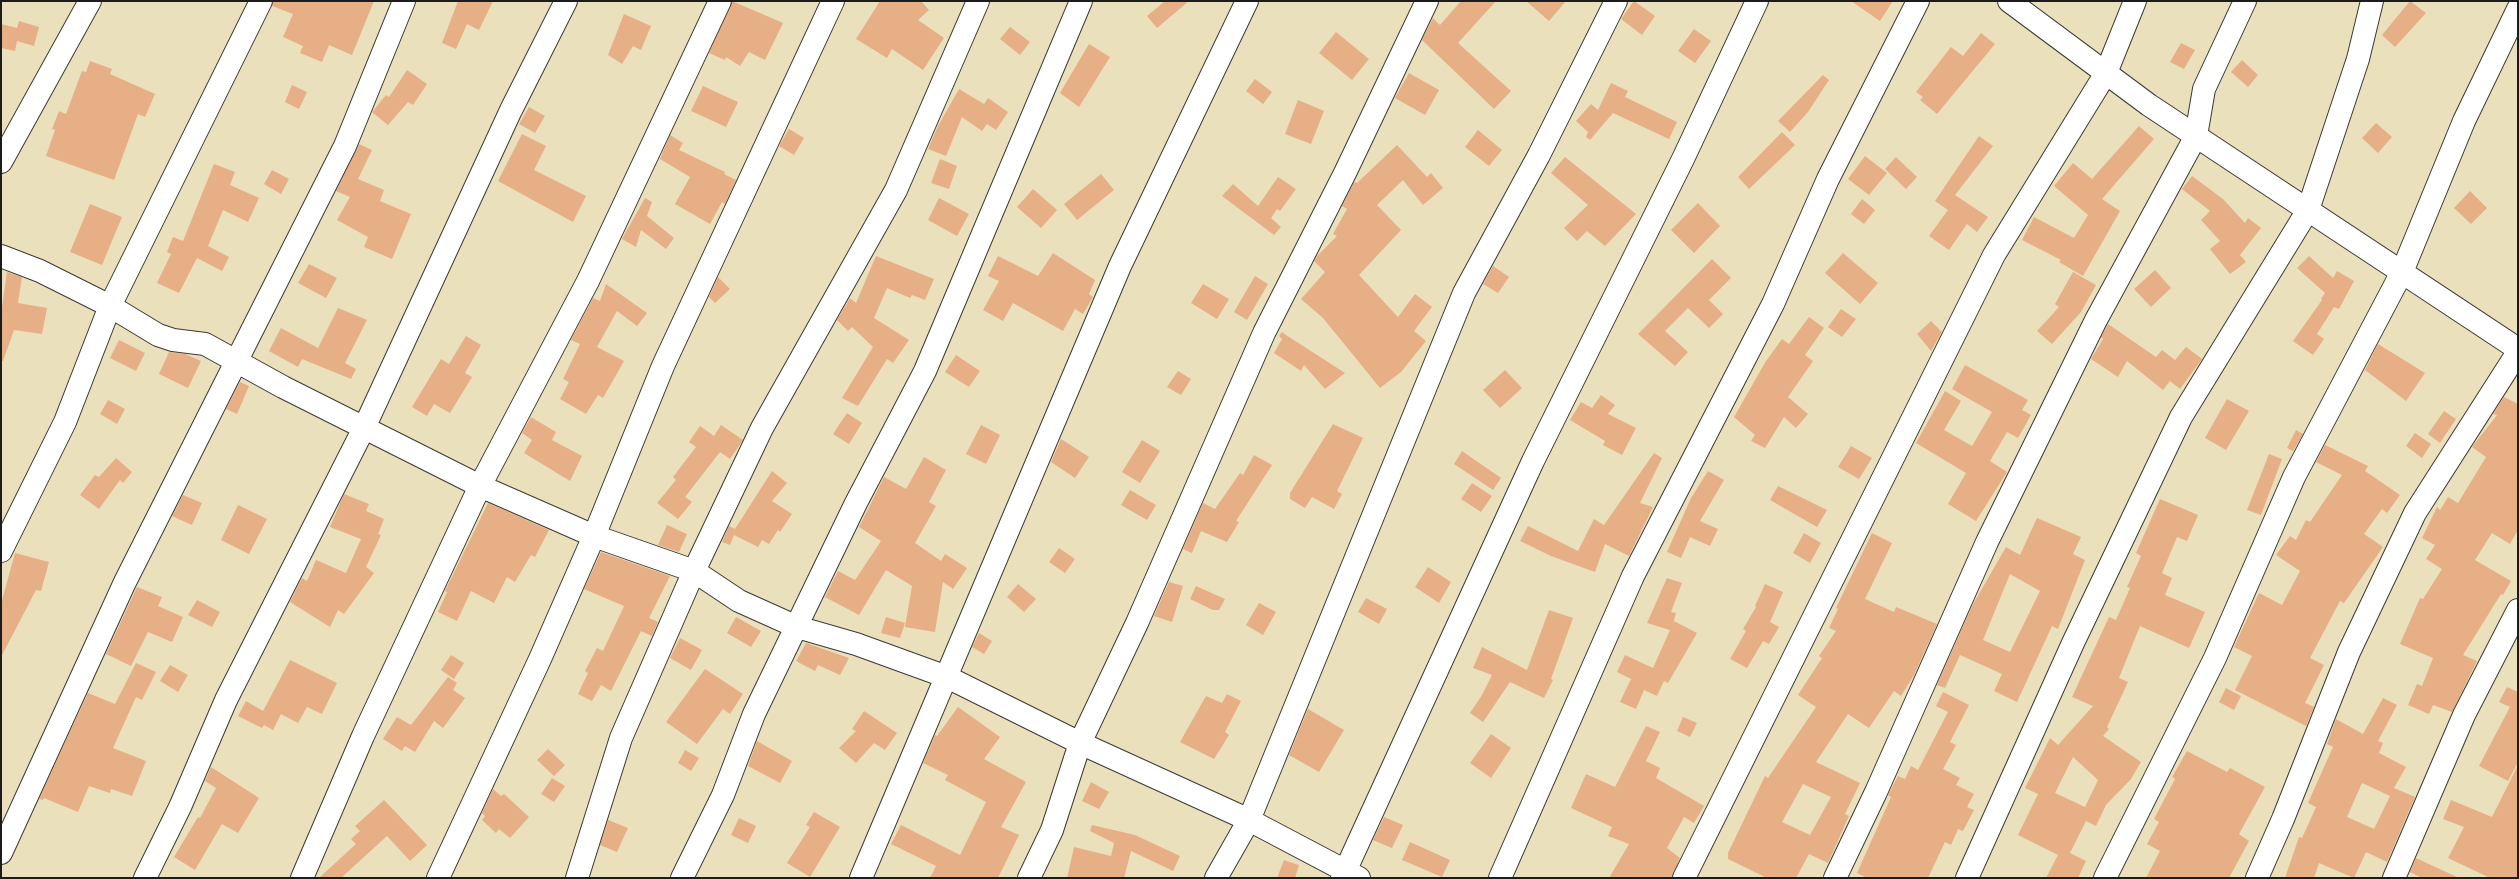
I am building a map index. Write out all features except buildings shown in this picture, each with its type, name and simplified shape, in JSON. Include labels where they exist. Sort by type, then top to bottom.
[{"type":"street","points":[[1,162],[90,1]]},
{"type":"street","points":[[1,551],[64,422],[110,306],[261,1]]},
{"type":"street","points":[[1,853],[125,582],[345,146],[404,1]]},
{"type":"street","points":[[144,878],[180,807],[226,700],[364,428],[511,110],[566,1]]},
{"type":"street","points":[[302,878],[363,736],[480,486],[588,281],[720,1]]},
{"type":"street","points":[[438,878],[492,765],[594,536],[663,366],[833,1]]},
{"type":"street","points":[[577,878],[621,738],[694,571],[759,434],[896,190],[978,1]]},
{"type":"street","points":[[682,878],[723,795],[754,714],[856,503],[925,371],[1081,1]]},
{"type":"street","points":[[861,878],[1120,266],[1247,1]]},
{"type":"street","points":[[1029,878],[1052,830],[1080,743],[1137,623],[1264,333],[1344,173],[1427,1]]},
{"type":"street","points":[[1216,878],[1249,820],[1464,293],[1539,155],[1616,1]]},
{"type":"street","points":[[1,256],[40,271],[110,306],[158,335],[173,340],[205,344],[236,362],[480,486],[594,536],[694,571],[740,601],[797,627],[856,644],[947,677],[1080,743],[1249,820],[1348,876],[1533,461],[1683,159],[1757,1]]},
{"type":"street","points":[[1500,878],[1633,576],[1773,304],[1828,179],[1918,1]]},
{"type":"street","points":[[2009,1],[2149,105],[2518,348]]},
{"type":"street","points":[[1684,878],[1994,255],[2106,73],[2135,1]]},
{"type":"street","points":[[1835,878],[1876,792],[1990,535],[2096,320],[2196,136],[2204,89],[2245,1]]},
{"type":"street","points":[[1967,878],[2073,643],[2181,417],[2308,210],[2358,59],[2372,1]]},
{"type":"street","points":[[2105,878],[2214,658],[2294,477],[2402,272],[2464,121],[2518,9]]},
{"type":"street","points":[[2257,878],[2283,819],[2349,652],[2415,514],[2518,352]]},
{"type":"street","points":[[2394,878],[2464,715],[2518,610]]}]
